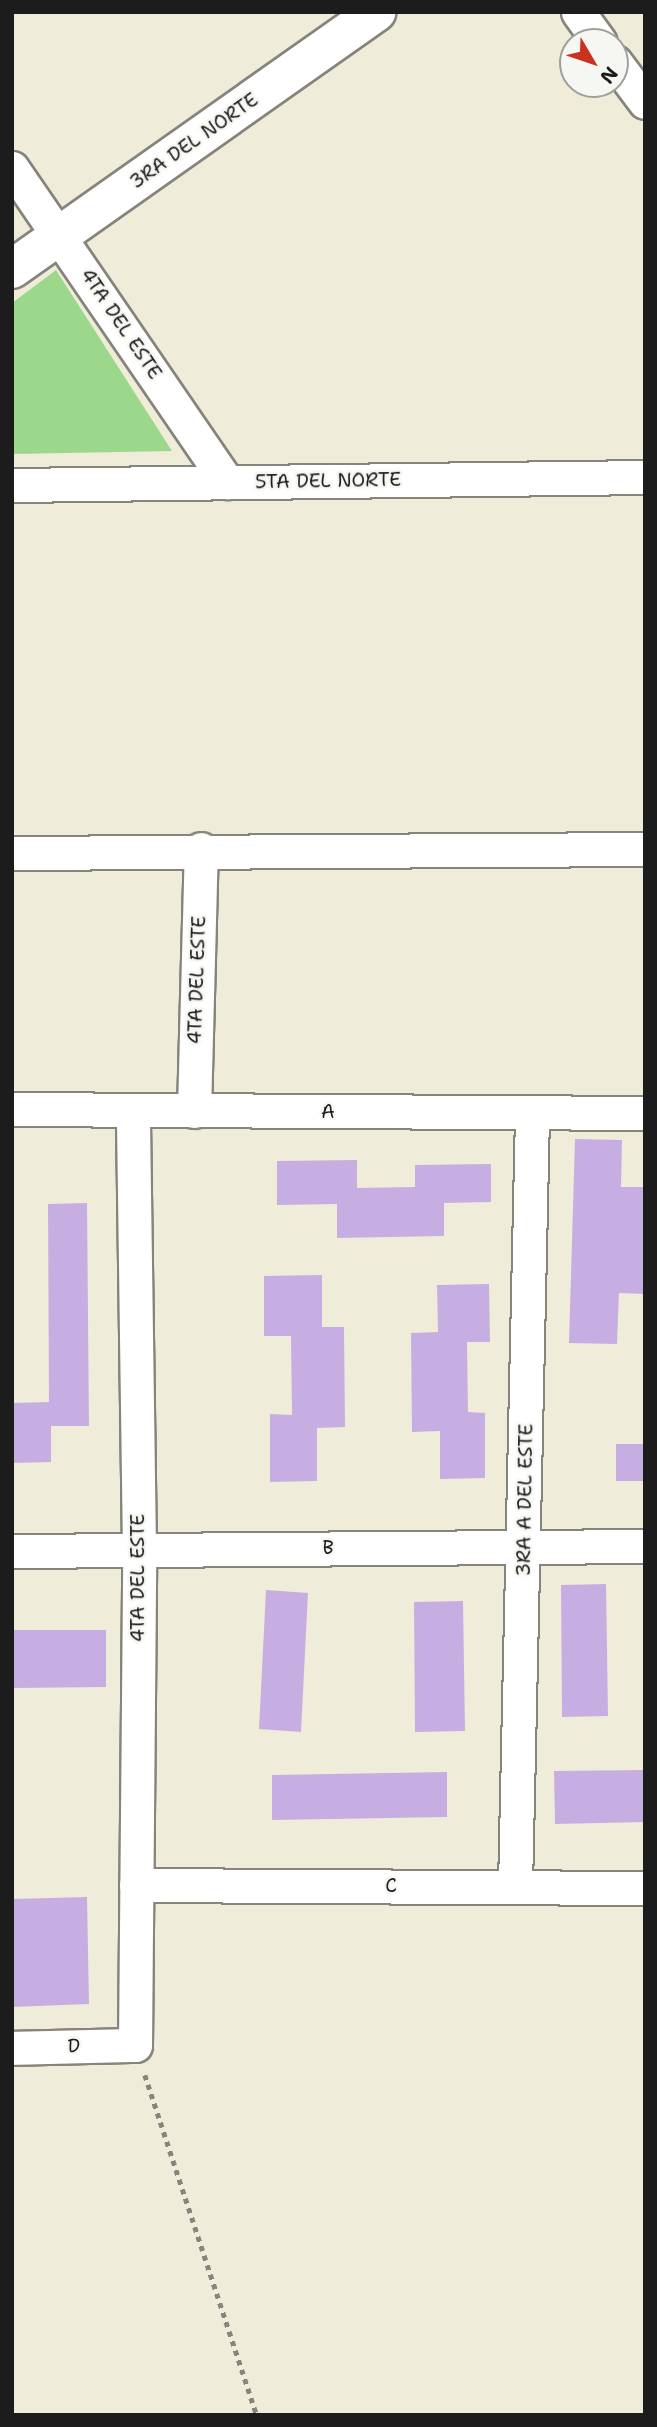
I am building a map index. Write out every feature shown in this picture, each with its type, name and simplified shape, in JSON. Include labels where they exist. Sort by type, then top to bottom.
[{"type":"street","name":"3RA DEL NORTE","points":[[12,269],[376,12]]},
{"type":"street","points":[[578,12],[590,28]]},
{"type":"street","points":[[629,81],[645,102]]},
{"type":"street","name":"4TA DEL ESTE","points":[[12,168],[61,235],[227,482]]},
{"type":"street","name":"5TA DEL NORTE","points":[[12,485],[645,477]]},
{"type":"street","name":"4TA DEL ESTE","points":[[194,1111],[201,849]]},
{"type":"street","points":[[12,853],[201,849],[645,849]]},
{"type":"street","name":"A","points":[[12,1110],[645,1113]]},
{"type":"street","name":"4TA DEL ESTE","points":[[133,1111],[139,1550],[135,2045]]},
{"type":"street","name":"3RA A DEL ESTE","points":[[515,1887],[525,1546],[532,1113]]},
{"type":"street","name":"B","points":[[12,1551],[645,1546]]},
{"type":"street","name":"C","points":[[136,1885],[645,1888]]},
{"type":"street","name":"D","points":[[12,2048],[135,2045]]},
{"type":"path","points":[[135,2045],[257,2415]]},
{"type":"green space","points":[[56,270],[172,451],[12,454],[12,303]]},
{"type":"building","points":[[575,1139],[622,1140],[621,1187],[645,1187],[645,1294],[619,1293],[617,1344],[569,1343]]},
{"type":"building","points":[[357,1160],[357,1188],[415,1187],[415,1165],[491,1164],[491,1202],[444,1203],[444,1236],[337,1238],[337,1204],[277,1205],[277,1161]]},
{"type":"building","points":[[87,1203],[89,1426],[51,1426],[51,1462],[12,1463],[12,1403],[49,1402],[48,1204]]},
{"type":"building","points":[[322,1275],[322,1327],[344,1327],[345,1427],[317,1428],[317,1481],[270,1482],[270,1414],[292,1415],[291,1336],[264,1336],[264,1276]]},
{"type":"building","points":[[489,1284],[490,1342],[467,1342],[468,1412],[485,1413],[485,1478],[440,1479],[440,1431],[412,1432],[411,1333],[438,1332],[437,1285]]},
{"type":"building","points":[[616,1444],[645,1444],[645,1481],[616,1481]]},
{"type":"building","points":[[606,1584],[608,1716],[562,1717],[561,1585]]},
{"type":"building","points":[[266,1590],[308,1593],[301,1732],[259,1729]]},
{"type":"building","points":[[463,1601],[465,1731],[415,1732],[414,1602]]},
{"type":"building","points":[[12,1630],[106,1630],[106,1687],[12,1688]]},
{"type":"building","points":[[645,1770],[645,1822],[555,1824],[554,1771]]},
{"type":"building","points":[[447,1772],[447,1817],[272,1820],[272,1775]]},
{"type":"building","points":[[87,1897],[89,2004],[12,2007],[12,1899]]}]
